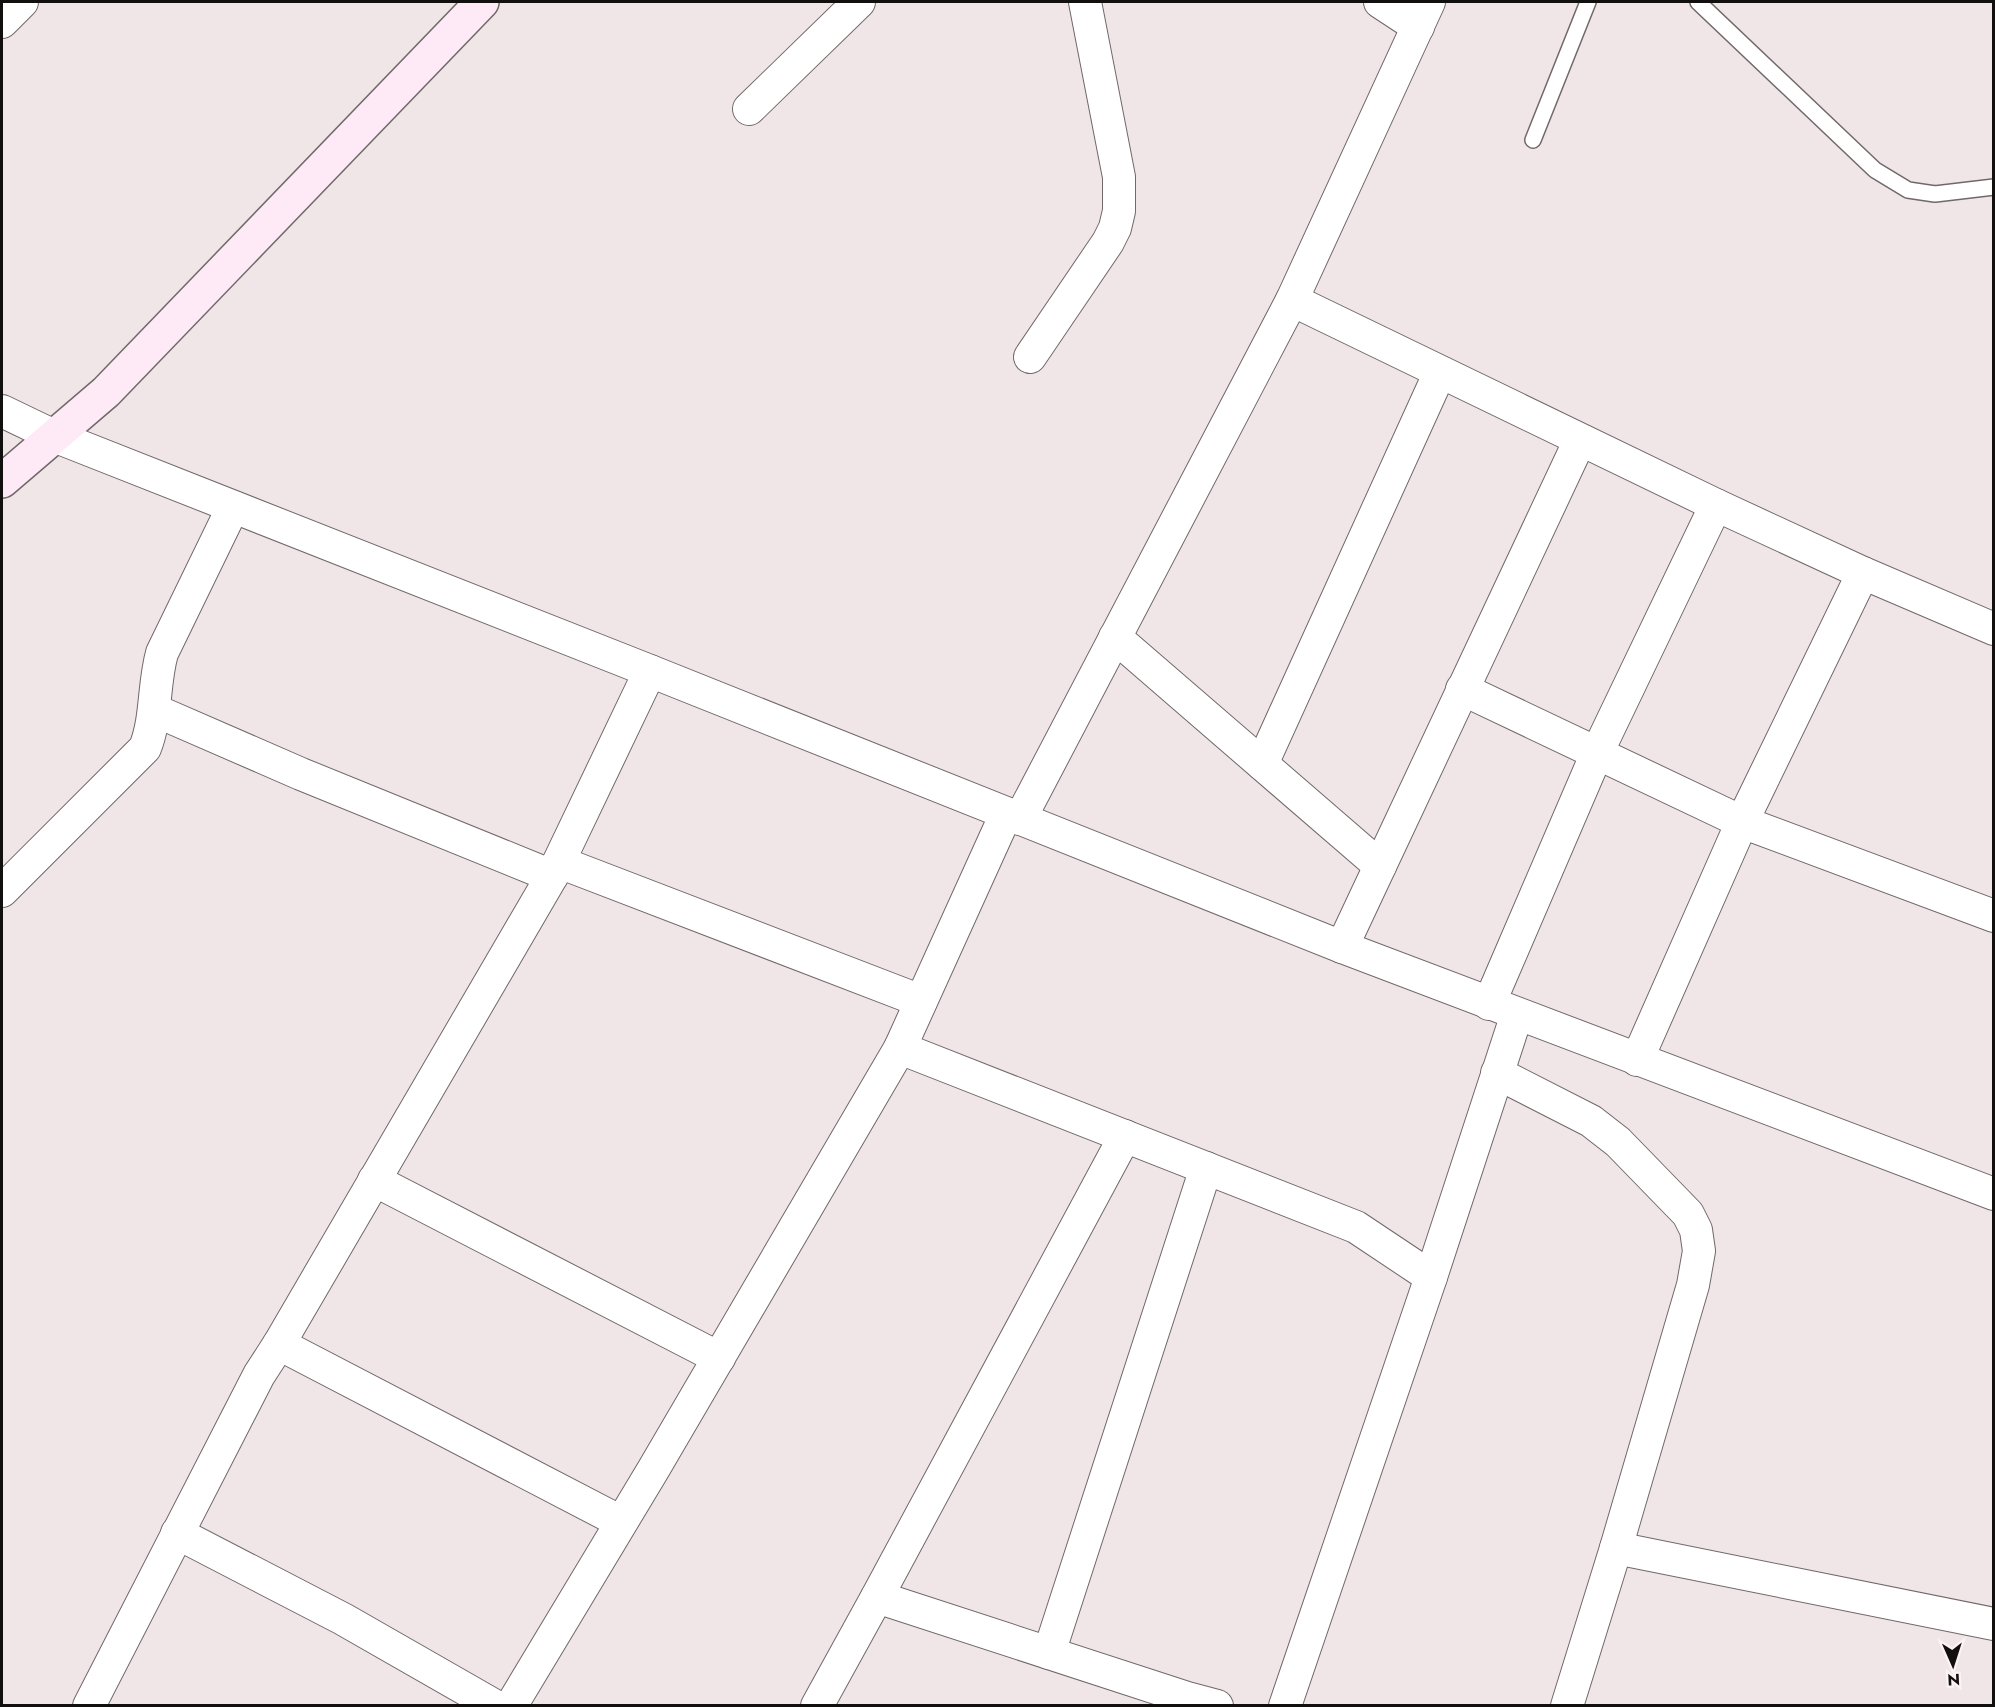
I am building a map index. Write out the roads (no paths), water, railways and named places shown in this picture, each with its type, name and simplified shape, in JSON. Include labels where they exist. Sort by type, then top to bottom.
[{"type":"street","points":[[2,22],[22,2]]},
{"type":"street","points":[[2,481],[106,392],[482,2]]},
{"type":"street","points":[[749,109],[859,2]]},
{"type":"street","points":[[1030,357],[1108,242],[1115,228],[1119,211],[1119,177],[1085,2]]},
{"type":"street","points":[[511,1706],[719,1358],[900,1048],[1013,816],[1115,637],[1292,300],[1423,14],[1380,2]]},
{"type":"street","points":[[1292,300],[1716,505],[1863,573],[1994,629]]},
{"type":"street","points":[[1262,764],[1440,372]]},
{"type":"street","points":[[2,411],[54,436],[1342,947],[1994,1194]]},
{"type":"street","points":[[1342,947],[1580,440]]},
{"type":"street","points":[[1285,1706],[1431,1276],[1497,1073],[1503,1009],[1598,753],[1716,505]]},
{"type":"street","points":[[2,891],[145,748],[151,734],[157,672],[162,653],[233,507]]},
{"type":"street","points":[[1636,1059],[1742,822],[1863,573]]},
{"type":"street","points":[[1115,637],[1380,866]]},
{"type":"street","points":[[89,1706],[259,1375],[555,869],[650,671]]},
{"type":"street","points":[[1462,689],[1742,822],[1994,916]]},
{"type":"street","points":[[154,710],[301,774],[555,869],[921,1001]]},
{"type":"street","points":[[900,1048],[1356,1227],[1431,1276]]},
{"type":"street","points":[[1497,1073],[1591,1121],[1618,1142],[1688,1215],[1696,1230],[1699,1251],[1693,1285],[1567,1706]]},
{"type":"street","points":[[817,1706],[1125,1136]]},
{"type":"street","points":[[1049,1653],[1206,1168]]},
{"type":"street","points":[[374,1180],[719,1358]]},
{"type":"street","points":[[279,1344],[621,1521]]},
{"type":"street","points":[[177,1533],[343,1619],[495,1706]]},
{"type":"street","points":[[1616,1548],[1994,1624]]},
{"type":"street","points":[[877,1597],[1217,1706]]},
{"type":"lane","points":[[1533,140],[1588,2]]},
{"type":"lane","points":[[1698,2],[1875,170],[1908,190],[1935,194],[1994,188]]}]
